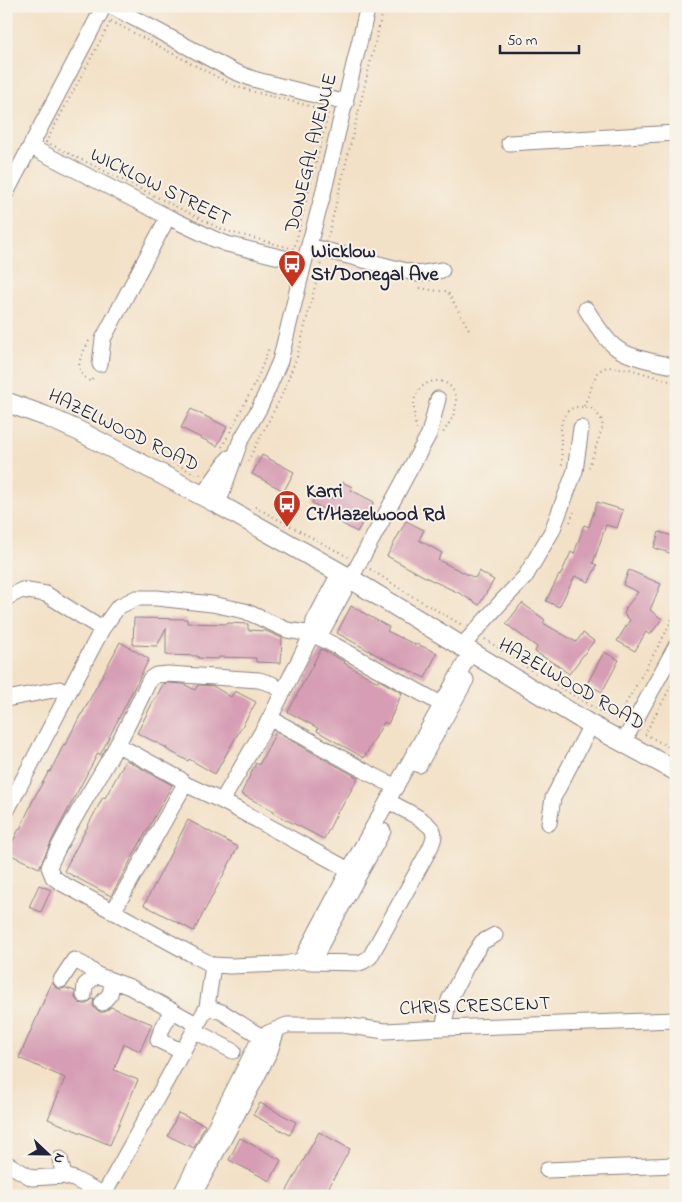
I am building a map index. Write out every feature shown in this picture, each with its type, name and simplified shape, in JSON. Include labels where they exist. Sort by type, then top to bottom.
[{"type":"main road","name":"HAZELWOOD ROAD","points":[[6,402],[46,416],[79,431],[210,500],[474,649],[591,725],[676,771]]},
{"type":"street","points":[[10,197],[31,147],[104,6]]},
{"type":"street","name":"DONEGAL AVENUE","points":[[210,500],[260,407],[280,360],[346,103],[368,6]]},
{"type":"street","points":[[111,14],[254,79],[346,103]]},
{"type":"street","points":[[509,143],[676,132]]},
{"type":"street","name":"WICKLOW STREET","points":[[31,147],[214,239],[304,263]]},
{"type":"street","points":[[100,364],[103,338],[168,217]]},
{"type":"street","points":[[308,246],[418,274],[442,270]]},
{"type":"street","points":[[586,309],[614,347],[628,354],[676,367]]},
{"type":"street","points":[[222,800],[270,718],[312,634],[314,621],[345,576],[429,434],[438,399]]},
{"type":"street","points":[[307,961],[322,943],[441,704],[502,601],[525,577],[552,531],[575,472],[581,428]]},
{"type":"street","points":[[6,598],[22,590],[46,594],[102,629]]},
{"type":"street","points":[[6,812],[102,629],[118,607],[136,598],[157,598],[212,604],[246,611],[287,630],[312,634],[441,704]]},
{"type":"street","points":[[623,743],[676,646]]},
{"type":"street","points":[[307,961],[349,870],[394,799],[474,649]]},
{"type":"street","points":[[270,718],[363,770],[394,799],[432,829],[434,836],[429,850],[370,957],[359,963],[307,961],[284,964],[213,965],[113,912],[53,877],[49,866],[54,855],[118,745],[150,679],[156,675],[168,674],[259,680],[272,684],[283,692]]},
{"type":"street","points":[[6,699],[59,689],[68,694]]},
{"type":"street","points":[[549,823],[553,798],[591,725]]},
{"type":"street","points":[[118,745],[180,779],[185,784],[222,800],[349,870]]},
{"type":"street","points":[[113,912],[185,784]]},
{"type":"street","points":[[443,1028],[449,1000],[467,965],[482,942],[495,935]]},
{"type":"street","points":[[61,980],[74,960],[98,975],[130,988],[172,1010],[233,1051]]},
{"type":"street","points":[[6,1163],[32,1178],[64,1176],[105,1195],[207,1008],[213,965]]},
{"type":"street","points":[[84,995],[85,985],[98,975]]},
{"type":"street","points":[[102,1003],[110,994],[114,981]]},
{"type":"street","points":[[180,1196],[228,1115],[270,1036],[222,1012],[207,1008]]},
{"type":"street","points":[[172,1010],[161,1032],[152,1038],[183,1052]]},
{"type":"street","name":"CHRIS CRESCENT","points":[[270,1036],[287,1024],[344,1024],[386,1031],[676,1020]]},
{"type":"street","points":[[193,1196],[228,1115]]},
{"type":"street","points":[[60,1159],[64,1176]]},
{"type":"street","points":[[547,1170],[676,1165]]},
{"type":"path","points":[[327,241],[384,6]]},
{"type":"path","points":[[111,14],[234,86],[329,111],[294,249],[223,230],[46,142],[111,14]]},
{"type":"path","points":[[326,84],[335,86]]},
{"type":"path","points":[[6,217],[10,197]]},
{"type":"path","points":[[247,463],[281,397],[297,357],[321,261]]},
{"type":"path","points":[[420,287],[447,291],[470,331]]},
{"type":"path","points":[[89,342],[78,365],[86,379],[91,382],[93,377]]},
{"type":"path","points":[[222,446],[258,377],[270,347]]},
{"type":"path","points":[[584,406],[598,374],[602,368],[607,366],[629,369],[676,383]]},
{"type":"path","points":[[417,434],[414,408],[415,395],[429,382],[438,380],[448,384],[454,391],[456,402],[454,414],[442,436]]},
{"type":"path","points":[[562,467],[560,432],[563,416],[572,408],[584,406],[594,409],[603,426],[589,467]]},
{"type":"path","points":[[148,449],[197,475],[205,472]]},
{"type":"path","points":[[254,506],[349,558],[351,554]]},
{"type":"path","points":[[567,528],[574,511]]},
{"type":"path","points":[[370,569],[463,626]]},
{"type":"path","points":[[616,721],[666,634],[676,610]]},
{"type":"path","points":[[474,649],[538,675]]},
{"type":"path","points":[[676,676],[645,734],[676,750]]},
{"type":"path","points":[[554,684],[608,717]]},
{"type":"building","points":[[191,409],[227,427],[217,446],[181,428]]},
{"type":"building","points":[[262,455],[294,472],[284,491],[252,474]]},
{"type":"building","points":[[342,482],[352,487],[351,490],[374,502],[357,532],[341,523],[343,519],[312,503],[318,491],[334,499]]},
{"type":"building","points":[[597,502],[623,510],[617,528],[606,525],[593,563],[597,565],[589,582],[575,576],[559,607],[546,601],[571,552],[574,554],[584,525],[589,527]]},
{"type":"building","points":[[406,521],[424,530],[419,540],[442,553],[438,560],[475,578],[479,571],[494,580],[479,605],[387,556]]},
{"type":"building","points":[[659,532],[676,537],[676,555],[654,548]]},
{"type":"building","points":[[629,570],[661,584],[650,610],[662,619],[650,635],[646,632],[635,651],[617,641],[630,620],[624,614],[625,609],[638,592],[623,585]]},
{"type":"building","points":[[522,603],[545,620],[543,623],[576,642],[583,633],[594,641],[569,674],[535,652],[537,647],[506,624]]},
{"type":"building","points":[[351,606],[389,627],[387,631],[437,653],[425,678],[337,633]]},
{"type":"building","points":[[134,618],[187,619],[187,623],[248,624],[248,630],[266,631],[282,638],[281,663],[256,662],[256,658],[219,657],[218,659],[166,655],[166,628],[157,646],[133,645]]},
{"type":"building","points":[[120,642],[149,659],[100,755],[98,753],[54,836],[39,868],[7,853],[34,798],[65,745]]},
{"type":"building","points":[[321,649],[378,682],[379,680],[402,693],[388,724],[384,722],[364,758],[317,731],[318,728],[288,712]]},
{"type":"building","points":[[604,652],[619,660],[602,692],[587,684]]},
{"type":"building","points":[[163,684],[184,684],[195,690],[198,685],[213,686],[231,697],[235,691],[256,702],[215,774],[137,733]]},
{"type":"building","points":[[276,732],[358,778],[339,809],[324,839],[241,794],[256,763],[259,765]]},
{"type":"building","points":[[126,760],[172,785],[111,896],[64,871],[103,797],[105,798]]},
{"type":"building","points":[[188,820],[238,847],[194,931],[144,905]]},
{"type":"building","points":[[39,885],[51,890],[41,912],[29,907]]},
{"type":"building","points":[[52,982],[56,988],[66,988],[75,991],[75,998],[79,1003],[87,1004],[94,999],[93,1006],[100,1012],[105,1012],[111,1007],[152,1024],[140,1051],[124,1044],[114,1070],[138,1080],[110,1145],[48,1119],[65,1078],[19,1058]]},
{"type":"building","points":[[260,1103],[296,1122],[290,1135],[253,1115]]},
{"type":"building","points":[[178,1113],[205,1125],[194,1148],[168,1136]]},
{"type":"building","points":[[319,1132],[350,1149],[324,1196],[284,1196]]},
{"type":"building","points":[[240,1138],[281,1160],[270,1181],[229,1160]]},
{"type":"place","name":"Wicklow St/Donegal Ave","points":[[292,288]]},
{"type":"place","name":"Karri Ct/Hazelwood Rd","points":[[287,528]]}]
